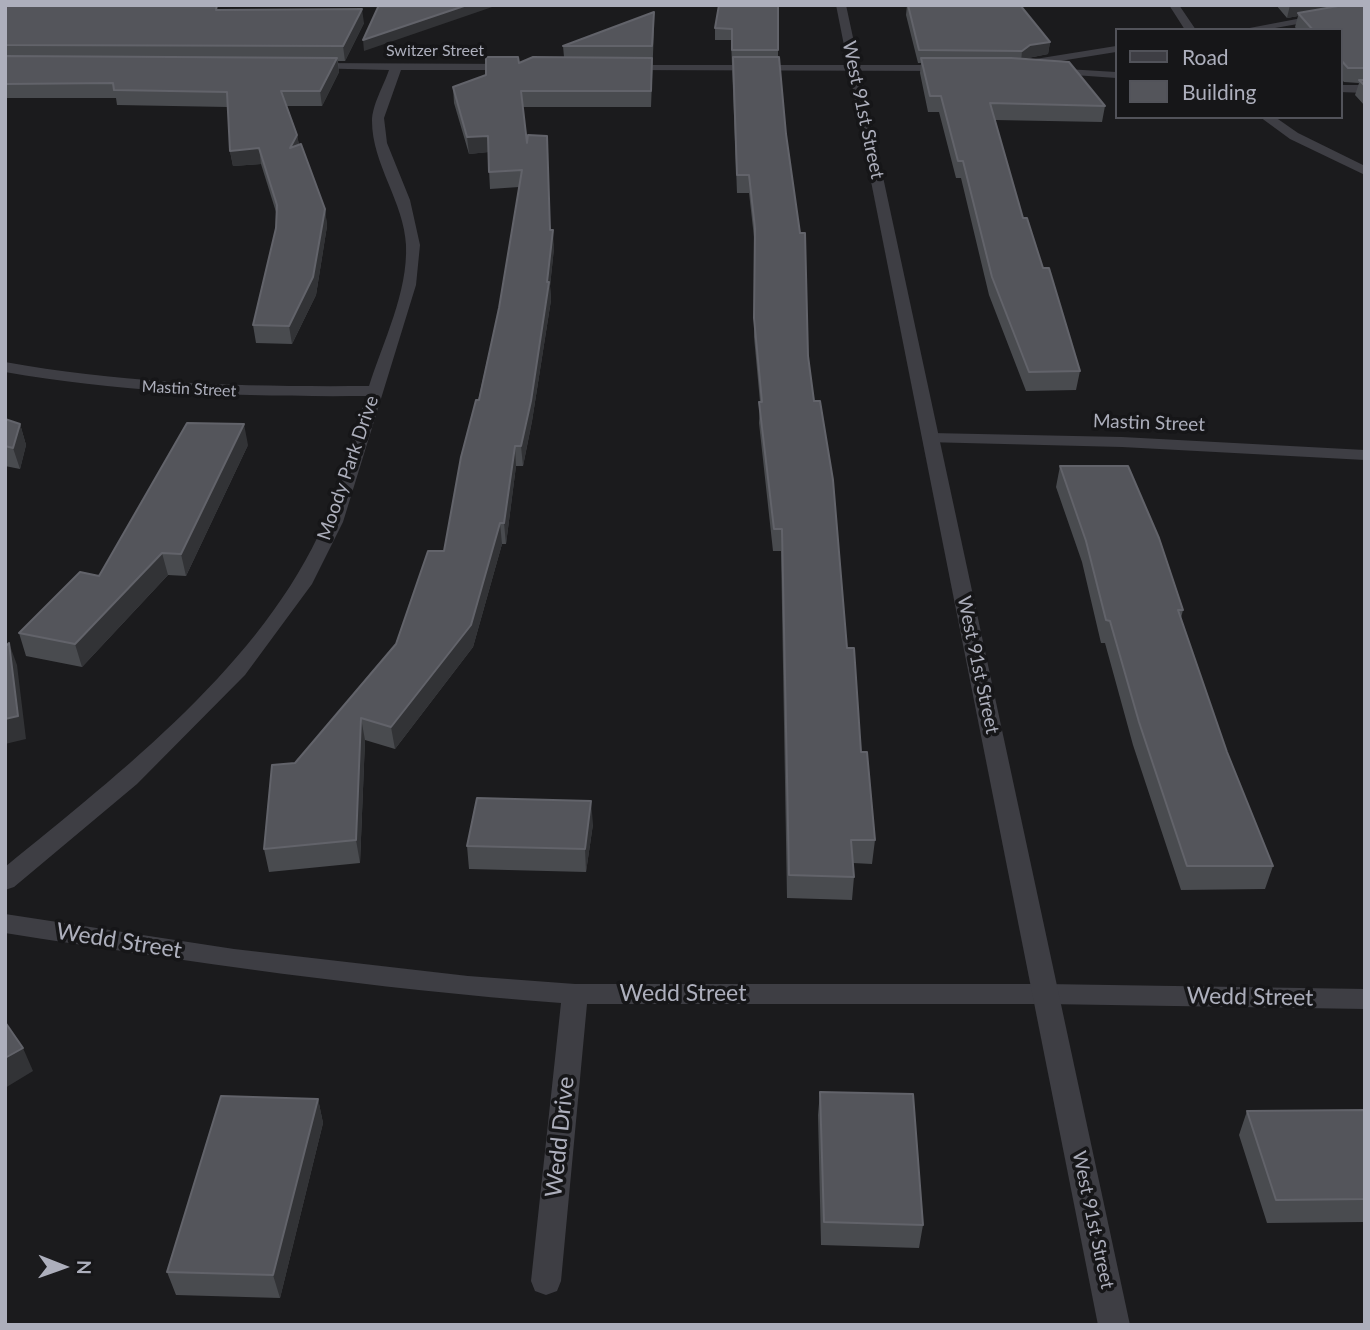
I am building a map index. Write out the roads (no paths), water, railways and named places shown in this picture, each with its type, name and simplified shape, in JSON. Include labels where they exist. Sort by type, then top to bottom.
[{"type":"street","name":"West 91st Street","points":[[841,5],[1114,1325]]},
{"type":"street","points":[[1174,5],[1190,28]]},
{"type":"street","points":[[1256,28],[1365,9]]},
{"type":"street","points":[[1114,49],[1055,57],[1022,67],[1114,75]]},
{"type":"street","name":"Switzer Street","points":[[298,66],[521,67]]},
{"type":"street","name":"Moody Park Drive","points":[[5,881],[129,778],[238,670],[302,584],[334,522],[410,285],[413,245],[403,200],[381,143],[378,118],[396,67]]},
{"type":"street","points":[[605,68],[958,68]]},
{"type":"street","points":[[1342,88],[1365,89]]},
{"type":"street","points":[[1269,119],[1305,142],[1365,171]]},
{"type":"street","name":"Mastin Street","points":[[5,367],[51,376],[141,387],[242,392],[375,391]]},
{"type":"street","name":"Mastin Street","points":[[931,438],[1246,447],[1365,456]]},
{"type":"street","name":"Wedd Street","points":[[5,923],[234,959],[468,986],[575,993],[1046,994],[1365,999]]},
{"type":"street","name":"Wedd Drive","points":[[546,1281],[575,993]]}]
